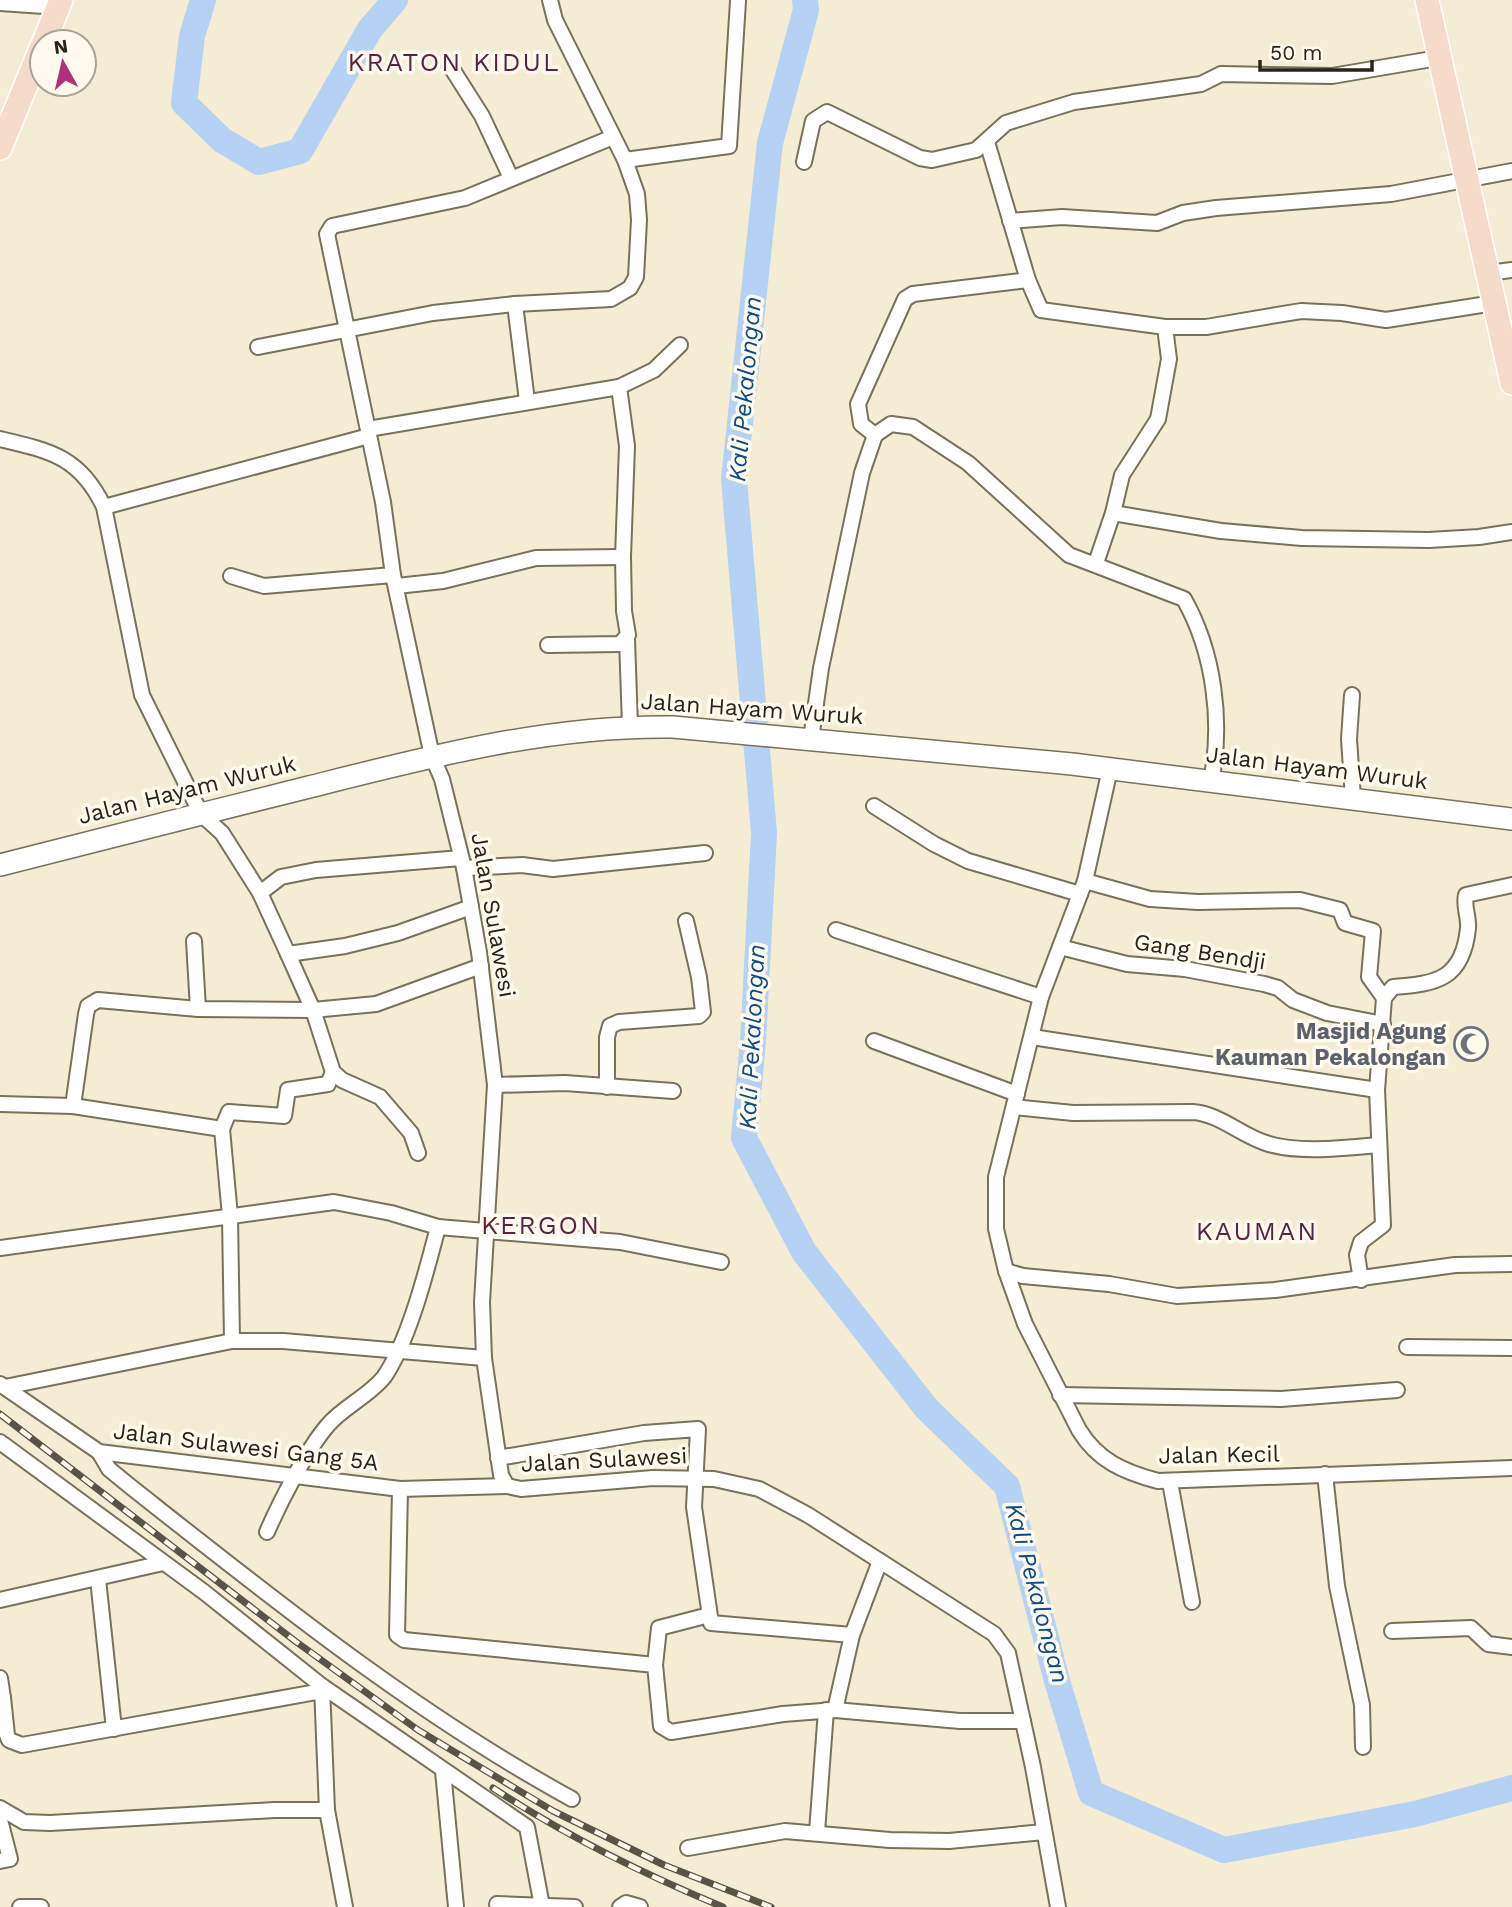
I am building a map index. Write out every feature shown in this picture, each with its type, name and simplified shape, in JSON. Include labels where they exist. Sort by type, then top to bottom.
[{"type":"main road","points":[[1427,0],[1465,182],[1512,383]]},
{"type":"main road","points":[[50,28],[60,4]]},
{"type":"main road","points":[[0,148],[28,80]]},
{"type":"street","points":[[258,347],[433,313],[515,304],[611,299],[630,288],[636,276],[639,220],[637,194],[625,160],[555,20],[550,0]]},
{"type":"street","points":[[625,160],[729,146],[738,1]]},
{"type":"street","points":[[0,3],[60,4]]},
{"type":"street","points":[[804,162],[813,121],[827,112],[926,160],[976,150],[1006,123],[1074,102],[1201,84],[1221,74],[1332,76],[1438,58]]},
{"type":"street","points":[[449,64],[482,116],[511,178],[613,137]]},
{"type":"street","points":[[987,142],[1028,280],[1043,311],[1166,327],[1206,327],[1301,312],[1342,313],[1386,320],[1494,303]]},
{"type":"street","points":[[1010,221],[1062,217],[1157,223],[1184,213],[1216,208],[1391,194],[1512,171]]},
{"type":"street","name":"Jalan Sulawesi","points":[[511,178],[439,206],[329,229],[327,241],[386,518],[395,581],[432,756],[442,779],[463,863],[481,966],[495,1085],[489,1231],[482,1302],[484,1358],[502,1479],[506,1486],[525,1489],[653,1478],[694,1478],[759,1489],[813,1519],[994,1634],[1008,1653],[1058,1907]]},
{"type":"street","points":[[1488,273],[1512,270]]},
{"type":"street","points":[[875,435],[861,424],[858,404],[905,299],[913,294],[1028,280]]},
{"type":"street","points":[[515,304],[527,401]]},
{"type":"street","points":[[1096,563],[1113,513],[1122,475],[1158,419],[1169,359],[1166,327]]},
{"type":"street","points":[[104,507],[368,433],[527,401],[619,387],[654,370],[680,345]]},
{"type":"street","points":[[619,387],[627,446],[623,557],[630,726]]},
{"type":"street","points":[[808,739],[856,498],[875,435],[891,424],[913,427],[968,463],[1024,511],[1056,546],[1069,555],[1175,593],[1191,611],[1203,643],[1214,698],[1216,750],[1212,782]]},
{"type":"street","points":[[0,439],[32,447],[72,462],[95,488],[104,507],[142,695],[201,814],[222,833],[260,893],[313,1010],[333,1072],[342,1080],[380,1097],[411,1133],[418,1153]]},
{"type":"street","points":[[1113,513],[1221,531],[1302,538],[1429,540],[1512,532]]},
{"type":"street","points":[[231,576],[264,586],[443,581],[536,558],[623,557]]},
{"type":"street","points":[[548,645],[620,644],[627,639]]},
{"type":"street","points":[[1352,695],[1349,740],[1353,798]]},
{"type":"street","name":"Jalan Hayam Wuruk","points":[[0,865],[432,756],[547,735],[630,726],[673,727],[808,739],[1110,769],[1512,819]]},
{"type":"street","name":"Jalan Kecil","points":[[1110,769],[1082,888],[1041,997],[996,1177],[996,1229],[1006,1271],[1024,1324],[1088,1444],[1107,1462],[1140,1476],[1170,1482],[1512,1468]]},
{"type":"street","points":[[874,806],[934,844],[968,861],[1082,888],[1150,899],[1198,902],[1300,900],[1340,910],[1345,923],[1374,931],[1368,977],[1384,998]]},
{"type":"street","points":[[260,893],[281,877],[316,870],[463,863],[553,869],[705,853]]},
{"type":"street","points":[[1361,1280],[1357,1255],[1361,1242],[1383,1225],[1377,1090],[1384,998],[1393,986],[1435,982],[1447,975],[1462,955],[1468,926],[1466,895],[1512,885]]},
{"type":"street","points":[[288,954],[345,946],[398,933],[471,907]]},
{"type":"street","points":[[607,1087],[607,1037],[610,1026],[619,1022],[699,1016],[703,1012],[699,977],[686,921]]},
{"type":"street","points":[[836,930],[1041,997]]},
{"type":"street","points":[[194,941],[198,1009]]},
{"type":"street","name":"Gang Bendji","points":[[1060,947],[1127,964],[1185,968],[1264,984],[1278,988],[1293,1000],[1327,1013],[1383,1024]]},
{"type":"street","points":[[73,1106],[88,1006],[98,1000],[198,1009],[313,1010],[376,1004],[481,966]]},
{"type":"street","points":[[1032,1037],[1377,1090]]},
{"type":"street","points":[[873,1041],[1016,1101],[1073,1113],[1207,1113],[1266,1143],[1330,1149],[1378,1145]]},
{"type":"street","points":[[232,1341],[230,1216],[222,1129],[229,1112],[284,1116],[288,1090],[328,1084],[333,1072]]},
{"type":"street","points":[[495,1085],[565,1083],[673,1091]]},
{"type":"street","points":[[0,1104],[73,1106],[222,1129]]},
{"type":"street","points":[[0,1248],[334,1202],[391,1213],[438,1227],[621,1242],[721,1262]]},
{"type":"street","points":[[267,1532],[281,1500],[328,1425],[382,1379],[423,1287],[438,1227]]},
{"type":"street","points":[[1006,1271],[1023,1276],[1109,1284],[1177,1296],[1275,1290],[1455,1265],[1512,1264]]},
{"type":"street","points":[[2,1385],[232,1341],[283,1340],[484,1358]]},
{"type":"street","points":[[1407,1348],[1512,1348]]},
{"type":"street","name":"Jalan Sulawesi Gang 5A","points":[[2,1385],[99,1452],[400,1489],[506,1486]]},
{"type":"street","points":[[1060,1395],[1281,1399],[1396,1390]]},
{"type":"street","points":[[498,1458],[643,1433],[698,1429],[694,1507],[709,1615],[715,1626],[852,1635]]},
{"type":"street","points":[[0,1442],[163,1563],[322,1689],[527,1827],[542,1906]]},
{"type":"street","points":[[99,1452],[116,1475],[351,1659],[489,1752],[572,1799]]},
{"type":"street","points":[[1325,1474],[1337,1586],[1362,1705],[1363,1747]]},
{"type":"street","points":[[1170,1482],[1192,1602]]},
{"type":"street","points":[[400,1489],[398,1637],[404,1640],[655,1665]]},
{"type":"street","points":[[817,1832],[831,1710],[852,1635],[880,1561]]},
{"type":"street","points":[[0,1600],[163,1563]]},
{"type":"street","points":[[98,1579],[114,1729]]},
{"type":"street","points":[[709,1615],[659,1628],[655,1665],[662,1726],[670,1732],[831,1710],[960,1721],[1023,1721]]},
{"type":"street","points":[[1392,1630],[1471,1628],[1488,1644],[1512,1647]]},
{"type":"street","points":[[0,1678],[6,1735],[9,1740],[22,1745],[322,1689]]},
{"type":"street","points":[[322,1689],[327,1810],[345,1907]]},
{"type":"street","points":[[443,1771],[456,1907]]},
{"type":"street","points":[[0,1808],[24,1822],[50,1823],[274,1810],[327,1810]]},
{"type":"street","points":[[0,1820],[9,1859],[0,1861]]},
{"type":"street","points":[[688,1848],[752,1835],[817,1832],[890,1840],[949,1841],[1044,1832]]},
{"type":"street","points":[[620,1907],[626,1903],[640,1907]]},
{"type":"street","points":[[497,1904],[575,1907]]},
{"type":"street","points":[[20,1907],[41,1907]]},
{"type":"waterway","name":"Kali Pekalongan","points":[[203,0],[192,36],[184,103],[222,140],[259,162],[300,151],[370,29],[395,0]]},
{"type":"waterway","name":"Kali Pekalongan","points":[[805,0],[806,10],[770,143],[734,479],[764,833],[753,1042],[744,1138],[804,1252],[927,1409],[1007,1486],[1057,1681],[1091,1793],[1224,1850],[1415,1814],[1512,1788]]},
{"type":"railway","points":[[0,1414],[295,1641],[418,1730],[553,1811],[664,1865],[771,1907]]},
{"type":"railway","points":[[493,1788],[605,1853],[723,1907]]},
{"type":"place","name":"Masjid Agung Kauman Pekalongan","points":[[1471,1044]]},
{"type":"district","name":"KRATON KIDUL","points":[[454,62]]},
{"type":"district","name":"KERGON","points":[[541,1225]]},
{"type":"district","name":"KAUMAN","points":[[1257,1231]]}]
